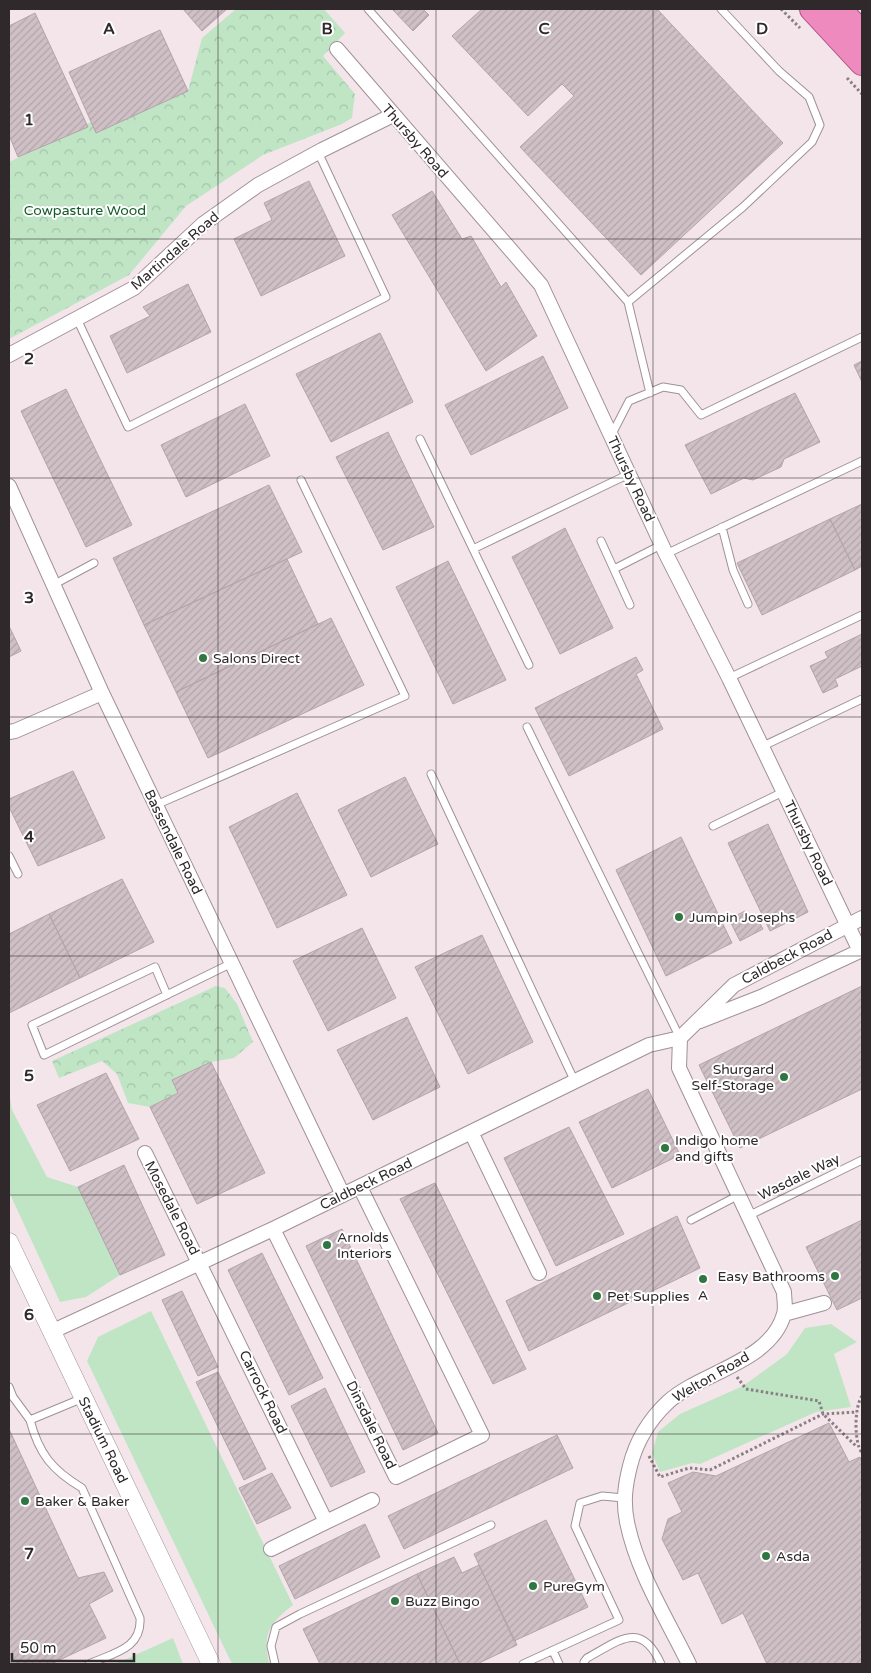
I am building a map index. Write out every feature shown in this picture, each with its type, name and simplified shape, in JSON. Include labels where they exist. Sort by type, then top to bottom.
[{"type":"highway","points":[[812,9],[862,64]]},
{"type":"street","name":"Thursby Road","points":[[336,50],[541,285],[663,550],[729,678],[861,951]]},
{"type":"street","name":"Martindale Road","points":[[9,355],[134,288],[202,224],[258,185],[318,152],[393,115]]},
{"type":"street","name":"Bassendale Road","points":[[9,486],[12,502],[342,1195]]},
{"type":"street","points":[[9,732],[102,692]]},
{"type":"street","name":"Caldbeck Road","points":[[51,1332],[273,1229],[650,1045],[680,1038],[734,984],[862,918]]},
{"type":"street","name":"Caldbeck Road","points":[[696,1023],[762,997],[861,951]]},
{"type":"street","points":[[680,1038],[679,1068],[784,1292],[784,1314],[824,1302]]},
{"type":"street","points":[[472,1132],[539,1273]]},
{"type":"street","name":"Mosedale Road","points":[[145,1153],[200,1263]]},
{"type":"street","name":"Dinsdale Road","points":[[273,1229],[396,1477],[405,1473],[482,1434],[360,1187]]},
{"type":"street","name":"Stadium Road","points":[[9,1242],[211,1664]]},
{"type":"street","name":"Carrock Road","points":[[200,1263],[326,1522]]},
{"type":"street","name":"Welton Road","points":[[689,1664],[635,1555],[624,1498],[633,1453],[643,1434],[669,1401],[750,1356],[774,1334],[784,1314]]},
{"type":"street","points":[[271,1549],[372,1500]]},
{"type":"lane","points":[[368,9],[628,302],[650,393]]},
{"type":"lane","points":[[628,302],[743,208],[812,142],[820,125],[809,96],[778,71],[722,9]]},
{"type":"lane","points":[[77,319],[128,427],[386,297],[318,152]]},
{"type":"lane","points":[[611,436],[629,402],[663,387],[681,390],[701,415],[862,337]]},
{"type":"lane","points":[[420,439],[529,665]]},
{"type":"lane","points":[[614,569],[722,528],[862,461]]},
{"type":"lane","points":[[473,549],[629,474]]},
{"type":"lane","points":[[156,805],[405,696],[301,480]]},
{"type":"lane","points":[[722,528],[733,570],[748,604]]},
{"type":"lane","points":[[600,541],[630,605]]},
{"type":"lane","points":[[53,585],[94,563]]},
{"type":"lane","points":[[729,678],[862,615]]},
{"type":"lane","points":[[761,747],[862,699]]},
{"type":"lane","points":[[528,727],[680,1038]]},
{"type":"lane","points":[[431,774],[575,1082]]},
{"type":"lane","points":[[713,826],[783,792]]},
{"type":"lane","points":[[9,856],[18,874]]},
{"type":"lane","points":[[167,995],[155,967],[32,1026],[44,1055],[167,995],[232,963]]},
{"type":"lane","name":"Wasdale Way","points":[[748,1216],[862,1160]]},
{"type":"lane","points":[[691,1220],[738,1196]]},
{"type":"lane","points":[[9,1387],[13,1397],[30,1420],[35,1440],[47,1460],[63,1476],[82,1488],[140,1618],[138,1636],[133,1644],[89,1664]]},
{"type":"lane","points":[[30,1420],[83,1398]]},
{"type":"lane","points":[[523,1664],[619,1620],[576,1526],[580,1503],[602,1496],[624,1498]]},
{"type":"lane","points":[[275,1664],[271,1646],[276,1627],[491,1525]]},
{"type":"lane","points":[[584,1662],[587,1658],[630,1636],[641,1638],[649,1643],[661,1664]]},
{"type":"lane","points":[[553,1651],[559,1664]]},
{"type":"path","points":[[730,1366],[746,1389],[819,1401],[823,1414],[862,1453]]},
{"type":"path","points":[[857,1447],[857,1412],[862,1396]]},
{"type":"path","points":[[643,1434],[651,1462],[660,1477],[689,1468],[710,1470],[823,1414],[857,1412]]},
{"type":"green space","name":"Cowpasture Wood","points":[[236,9],[324,9],[345,33],[323,56],[355,94],[352,118],[342,124],[263,155],[186,206],[129,275],[9,339],[9,162],[91,122],[188,91],[202,38]]},
{"type":"green space","points":[[216,986],[225,988],[237,1004],[253,1042],[234,1058],[211,1062],[172,1080],[178,1093],[150,1107],[128,1103],[117,1074],[102,1061],[59,1078],[52,1061]]},
{"type":"green space","points":[[9,1092],[12,1110],[47,1177],[78,1187],[120,1275],[86,1297],[60,1302],[9,1192]]},
{"type":"green space","points":[[151,1311],[293,1605],[278,1618],[269,1630],[267,1653],[269,1664],[232,1664],[87,1361],[98,1337]]},
{"type":"green space","points":[[831,1324],[857,1342],[834,1354],[851,1407],[816,1412],[700,1464],[692,1463],[660,1472],[652,1453],[658,1432],[680,1414],[743,1386],[787,1354],[805,1328]]},
{"type":"green space","points":[[173,1638],[183,1664],[115,1664]]},
{"type":"building","points":[[183,9],[227,9],[202,31]]},
{"type":"building","points":[[392,9],[423,9],[429,15],[413,31]]},
{"type":"building","points":[[482,9],[657,9],[783,143],[641,275],[520,147],[574,96],[562,84],[528,116],[452,36]]},
{"type":"building","points":[[35,13],[88,127],[18,157],[9,135],[9,26]]},
{"type":"building","points":[[160,30],[188,91],[96,133],[69,72]]},
{"type":"building","points":[[309,181],[345,256],[261,296],[234,239],[272,220],[264,203]]},
{"type":"building","points":[[432,191],[462,239],[471,236],[501,287],[506,282],[537,336],[486,371],[392,215]]},
{"type":"building","points":[[188,284],[211,332],[127,373],[110,336],[150,316],[143,307]]},
{"type":"building","points":[[380,333],[413,402],[331,442],[296,374]]},
{"type":"building","points":[[543,356],[568,408],[471,455],[445,405]]},
{"type":"building","points":[[862,361],[862,382],[854,365]]},
{"type":"building","points":[[66,389],[132,525],[86,547],[21,411]]},
{"type":"building","points":[[795,393],[820,442],[784,459],[781,467],[753,480],[744,478],[711,494],[685,445]]},
{"type":"building","points":[[245,404],[270,456],[186,497],[161,445]]},
{"type":"building","points":[[388,432],[434,527],[383,550],[336,457]]},
{"type":"building","points":[[269,485],[302,552],[144,625],[113,558]]},
{"type":"building","points":[[862,504],[862,566],[855,570],[830,519]]},
{"type":"building","points":[[830,519],[855,570],[762,615],[737,563]]},
{"type":"building","points":[[565,528],[613,628],[560,654],[512,557]]},
{"type":"building","name":"Salons Direct","points":[[287,559],[318,624],[176,692],[144,625]]},
{"type":"building","points":[[448,561],[506,680],[453,704],[396,587]]},
{"type":"building","points":[[331,618],[364,685],[208,758],[176,692]]},
{"type":"building","points":[[9,626],[21,651],[9,657]]},
{"type":"building","points":[[862,634],[862,666],[835,679],[838,686],[823,693],[810,666],[828,658],[825,652]]},
{"type":"building","points":[[636,657],[643,670],[636,674],[663,729],[569,776],[535,708]]},
{"type":"building","points":[[73,771],[105,838],[38,866],[9,807],[9,799]]},
{"type":"building","points":[[405,777],[438,844],[371,877],[338,810]]},
{"type":"building","points":[[297,793],[347,895],[277,928],[229,827]]},
{"type":"building","points":[[768,824],[808,912],[770,931],[728,843]]},
{"type":"building","name":"Jumpin Josephs","points":[[681,837],[732,943],[666,976],[616,870]]},
{"type":"building","points":[[122,879],[154,942],[80,978],[49,914]]},
{"type":"building","points":[[745,911],[752,923],[758,920],[763,929],[740,941],[729,919]]},
{"type":"building","points":[[49,914],[80,978],[9,1013],[9,934]]},
{"type":"building","points":[[362,928],[396,998],[328,1031],[293,961]]},
{"type":"building","points":[[482,935],[533,1042],[468,1074],[415,967]]},
{"type":"building","name":"Shurgard Self-Storage","points":[[862,986],[862,1089],[740,1148],[699,1065]]},
{"type":"building","points":[[407,1017],[440,1087],[373,1120],[337,1050]]},
{"type":"building","points":[[211,1062],[265,1173],[197,1204],[150,1107],[178,1093],[172,1080]]},
{"type":"building","points":[[106,1073],[139,1139],[70,1171],[37,1105]]},
{"type":"building","points":[[648,1089],[680,1155],[612,1188],[579,1122]]},
{"type":"building","points":[[569,1127],[624,1234],[556,1266],[504,1158]]},
{"type":"building","points":[[124,1165],[165,1255],[120,1275],[78,1187]]},
{"type":"building","points":[[435,1183],[526,1369],[493,1384],[400,1199]]},
{"type":"building","points":[[677,1216],[700,1268],[529,1351],[506,1301]]},
{"type":"building","points":[[862,1220],[862,1298],[837,1310],[806,1247]]},
{"type":"building","points":[[342,1229],[438,1433],[403,1450],[306,1246]]},
{"type":"building","points":[[262,1253],[323,1378],[289,1395],[228,1270]]},
{"type":"building","points":[[182,1291],[218,1367],[198,1376],[162,1300]]},
{"type":"building","points":[[218,1372],[266,1469],[244,1480],[196,1382]]},
{"type":"building","points":[[325,1388],[365,1472],[331,1487],[291,1406]]},
{"type":"building","name":"Asda","points":[[829,1423],[849,1462],[860,1457],[862,1463],[862,1664],[767,1664],[743,1613],[722,1624],[698,1573],[683,1580],[662,1539],[668,1519],[682,1512],[668,1483],[693,1472],[716,1476]]},
{"type":"building","name":"Baker & Baker","points":[[9,1429],[78,1578],[104,1572],[113,1591],[89,1604],[106,1638],[51,1664],[9,1664]]},
{"type":"building","points":[[557,1435],[573,1468],[404,1549],[388,1516]]},
{"type":"building","points":[[272,1473],[291,1508],[257,1524],[239,1488]]},
{"type":"building","name":"PureGym","points":[[546,1520],[588,1607],[514,1641],[474,1554]]},
{"type":"building","points":[[365,1524],[380,1557],[295,1599],[279,1566]]},
{"type":"building","points":[[454,1557],[462,1573],[479,1565],[517,1645],[477,1664],[460,1664],[417,1574]]},
{"type":"building","name":"Buzz Bingo","points":[[417,1574],[460,1664],[320,1664],[303,1629]]},
{"type":"place","name":"Salons Direct","points":[[203,658]]},
{"type":"place","name":"Jumpin Josephs","points":[[679,917]]},
{"type":"place","name":"Shurgard Self-Storage","points":[[784,1077]]},
{"type":"place","name":"Indigo home and gifts","points":[[665,1148]]},
{"type":"place","name":"Arnolds Interiors","points":[[327,1245]]},
{"type":"place","name":"Easy Bathrooms","points":[[835,1276]]},
{"type":"place","name":"A","points":[[703,1279]]},
{"type":"place","name":"Pet Supplies","points":[[597,1296]]},
{"type":"place","name":"Baker & Baker","points":[[25,1501]]},
{"type":"place","name":"Asda","points":[[766,1556]]},
{"type":"place","name":"PureGym","points":[[533,1586]]},
{"type":"place","name":"Buzz Bingo","points":[[395,1601]]}]
